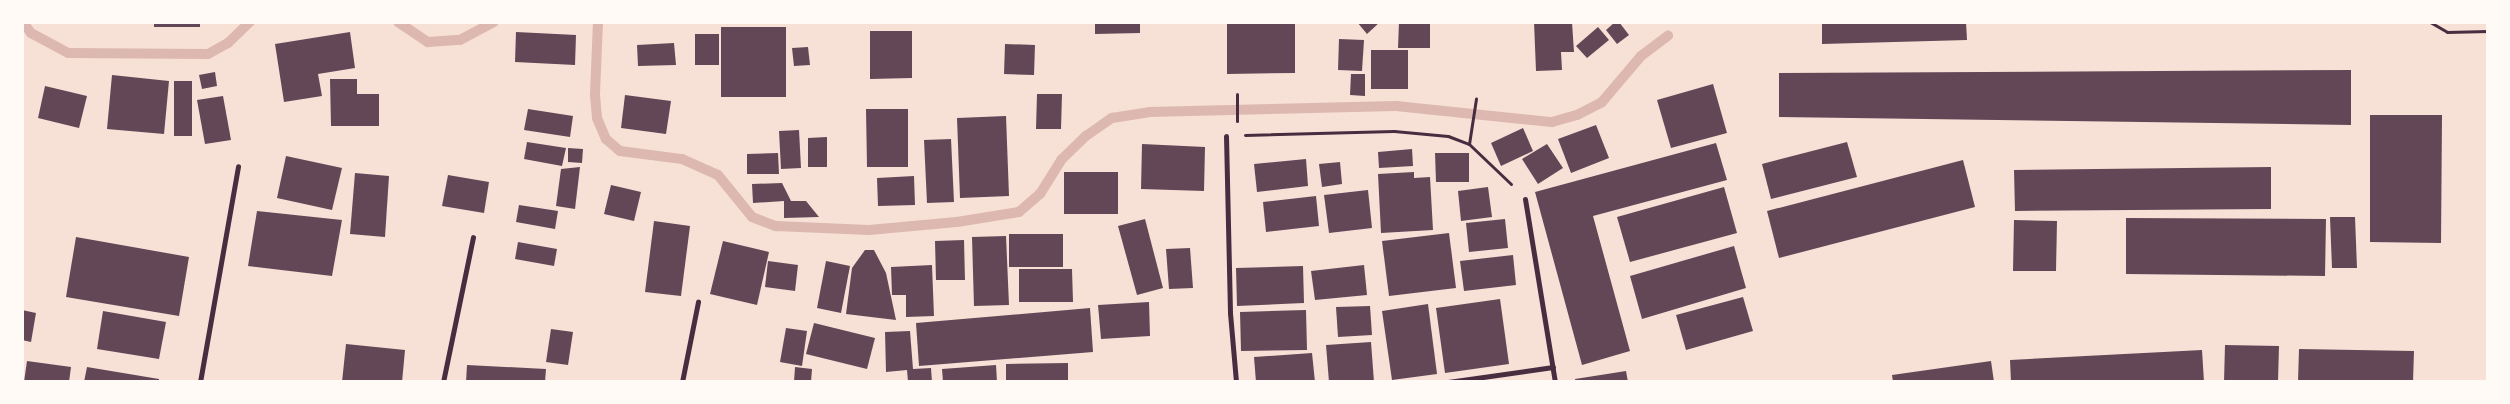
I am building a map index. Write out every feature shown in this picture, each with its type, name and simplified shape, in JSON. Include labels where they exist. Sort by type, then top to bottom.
[{"type":"street","points":[[1226,136],[1229,285],[1236,382]]},
{"type":"street","points":[[200,382],[238,166]]},
{"type":"street","points":[[1525,199],[1555,382]]},
{"type":"street","points":[[443,382],[473,237]]},
{"type":"street","points":[[682,382],[698,302]]},
{"type":"street","points":[[1448,382],[1553,368]]},
{"type":"path","points":[[2430,22],[2447,32],[2488,31]]},
{"type":"path","points":[[1237,94],[1237,125]]},
{"type":"path","points":[[1469,144],[1476,99]]},
{"type":"path","points":[[1226,136],[1394,130],[1448,136],[1469,144],[1525,199]]},
{"type":"building","points":[[154,22],[200,22],[200,27],[154,27]]},
{"type":"building","points":[[1095,22],[1140,22],[1140,33],[1095,34]]},
{"type":"building","points":[[1227,22],[1295,22],[1295,73],[1227,74]]},
{"type":"building","points":[[1357,22],[1380,22],[1367,34]]},
{"type":"building","points":[[1399,22],[1430,22],[1430,48],[1398,48]]},
{"type":"building","points":[[1534,22],[1572,22],[1574,52],[1561,52],[1562,70],[1536,71]]},
{"type":"building","points":[[1615,22],[1619,22],[1629,35],[1617,44],[1606,30]]},
{"type":"building","points":[[1822,22],[1966,22],[1967,40],[1822,44]]},
{"type":"building","points":[[721,27],[786,27],[786,97],[721,97]]},
{"type":"building","points":[[1598,27],[1609,40],[1587,58],[1576,46]]},
{"type":"building","points":[[870,31],[912,31],[912,78],[870,79]]},
{"type":"building","points":[[350,32],[355,68],[318,74],[322,96],[284,102],[275,44]]},
{"type":"building","points":[[516,32],[576,35],[575,65],[515,62]]},
{"type":"building","points":[[695,34],[719,34],[719,65],[695,65]]},
{"type":"building","points":[[1339,39],[1364,40],[1362,71],[1338,70]]},
{"type":"building","points":[[674,43],[676,65],[638,66],[637,45]]},
{"type":"building","points":[[1005,44],[1035,45],[1034,75],[1004,74]]},
{"type":"building","points":[[808,47],[810,65],[794,66],[792,48]]},
{"type":"building","points":[[1371,50],[1408,50],[1408,89],[1371,89]]},
{"type":"building","points":[[2351,70],[2351,125],[1779,117],[1779,73]]},
{"type":"building","points":[[215,72],[217,86],[202,89],[199,75]]},
{"type":"building","points":[[1351,74],[1365,74],[1365,96],[1350,95]]},
{"type":"building","points":[[112,75],[169,81],[164,134],[107,129]]},
{"type":"building","points":[[330,79],[357,79],[357,94],[379,94],[379,126],[331,126]]},
{"type":"building","points":[[174,81],[192,81],[192,136],[174,136]]},
{"type":"building","points":[[1713,84],[1727,133],[1671,148],[1657,100]]},
{"type":"building","points":[[45,86],[87,96],[79,128],[38,118]]},
{"type":"building","points":[[1037,94],[1062,94],[1061,129],[1036,129]]},
{"type":"building","points":[[625,95],[671,101],[666,134],[621,128]]},
{"type":"building","points":[[223,96],[231,140],[205,144],[197,100]]},
{"type":"building","points":[[528,109],[573,116],[570,137],[524,130]]},
{"type":"building","points":[[866,109],[908,109],[908,167],[867,167]]},
{"type":"building","points":[[2370,115],[2442,115],[2441,243],[2370,242]]},
{"type":"building","points":[[1006,116],[1009,196],[960,198],[957,118]]},
{"type":"building","points":[[1596,125],[1609,158],[1571,173],[1558,139]]},
{"type":"building","points":[[1523,128],[1533,151],[1501,166],[1491,143]]},
{"type":"building","points":[[799,130],[801,168],[781,169],[779,131]]},
{"type":"building","points":[[827,137],[827,167],[808,167],[808,138]]},
{"type":"building","points":[[951,139],[954,202],[927,203],[924,140]]},
{"type":"building","points":[[527,142],[566,148],[562,166],[524,159]]},
{"type":"building","points":[[1847,142],[1857,177],[1771,199],[1762,164]]},
{"type":"building","points":[[1716,143],[1727,180],[1593,216],[1630,351],[1582,365],[1535,192]]},
{"type":"building","points":[[1142,144],[1205,147],[1204,191],[1141,189]]},
{"type":"building","points":[[1547,144],[1563,168],[1538,184],[1522,159]]},
{"type":"building","points":[[568,148],[583,149],[582,163],[568,162]]},
{"type":"building","points":[[1412,149],[1413,166],[1379,168],[1378,152]]},
{"type":"building","points":[[778,153],[779,174],[747,174],[747,154]]},
{"type":"building","points":[[1435,153],[1469,153],[1469,182],[1436,182]]},
{"type":"building","points":[[286,156],[342,168],[332,210],[277,198]]},
{"type":"building","points":[[1306,159],[1308,186],[1257,192],[1254,164]]},
{"type":"building","points":[[1963,160],[1975,207],[1779,258],[1767,211]]},
{"type":"building","points":[[1340,162],[1342,184],[1322,187],[1319,164]]},
{"type":"building","points":[[580,167],[575,209],[556,206],[561,169]]},
{"type":"building","points":[[2271,167],[2271,209],[2015,211],[2014,170]]},
{"type":"building","points":[[1064,172],[1118,172],[1118,214],[1064,214]]},
{"type":"building","points":[[1414,172],[1414,178],[1430,177],[1433,230],[1381,233],[1378,174]]},
{"type":"building","points":[[355,173],[389,176],[385,237],[350,234]]},
{"type":"building","points":[[448,175],[489,182],[484,213],[442,206]]},
{"type":"building","points":[[914,176],[915,205],[878,206],[877,178]]},
{"type":"building","points":[[782,183],[791,201],[806,201],[819,217],[784,218],[784,201],[753,203],[752,184]]},
{"type":"building","points":[[611,185],[641,192],[634,221],[604,214]]},
{"type":"building","points":[[1488,187],[1492,217],[1461,221],[1458,191]]},
{"type":"building","points":[[1724,187],[1737,233],[1630,262],[1617,217]]},
{"type":"building","points":[[1368,190],[1372,228],[1329,233],[1324,195]]},
{"type":"building","points":[[1316,196],[1319,226],[1266,232],[1263,202]]},
{"type":"building","points":[[519,205],[558,211],[555,229],[516,222]]},
{"type":"building","points":[[257,211],[342,220],[332,276],[248,266]]},
{"type":"building","points":[[2330,217],[2355,217],[2357,268],[2332,268]]},
{"type":"building","points":[[2126,218],[2326,219],[2325,276],[2126,274]]},
{"type":"building","points":[[1145,219],[1163,288],[1137,295],[1118,226]]},
{"type":"building","points":[[1505,219],[1508,248],[1469,252],[1466,223]]},
{"type":"building","points":[[2014,220],[2057,221],[2056,271],[2013,271]]},
{"type":"building","points":[[654,221],[690,226],[681,296],[645,292]]},
{"type":"building","points":[[1449,233],[1456,288],[1389,296],[1382,241]]},
{"type":"building","points":[[1009,234],[1063,234],[1063,267],[1009,267]]},
{"type":"building","points":[[1006,236],[1009,305],[974,306],[972,237]]},
{"type":"building","points":[[76,237],[189,257],[179,316],[66,297]]},
{"type":"building","points":[[964,240],[965,280],[936,280],[935,241]]},
{"type":"building","points":[[723,241],[769,252],[757,305],[710,294]]},
{"type":"building","points":[[518,242],[557,249],[554,266],[515,259]]},
{"type":"building","points":[[1734,246],[1746,288],[1642,319],[1630,276]]},
{"type":"building","points":[[1190,248],[1193,288],[1169,289],[1166,249]]},
{"type":"building","points":[[865,250],[874,250],[886,273],[896,320],[846,314],[852,268]]},
{"type":"building","points":[[1513,255],[1516,285],[1464,291],[1460,261]]},
{"type":"building","points":[[768,261],[798,265],[795,291],[765,287]]},
{"type":"building","points":[[826,261],[850,266],[841,313],[817,308]]},
{"type":"building","points":[[932,265],[934,316],[906,317],[906,295],[892,295],[891,267]]},
{"type":"building","points":[[1364,265],[1367,295],[1315,300],[1311,271]]},
{"type":"building","points":[[1303,266],[1304,303],[1237,306],[1236,268]]},
{"type":"building","points":[[1019,269],[1072,269],[1073,302],[1019,302]]},
{"type":"building","points":[[1743,297],[1753,331],[1686,350],[1676,315]]},
{"type":"building","points":[[1500,299],[1509,364],[1445,373],[1436,308]]},
{"type":"building","points":[[1149,302],[1150,336],[1101,339],[1098,305]]},
{"type":"building","points":[[1428,304],[1437,374],[1392,380],[1382,311]]},
{"type":"building","points":[[1370,306],[1372,335],[1338,337],[1336,307]]},
{"type":"building","points":[[1090,308],[1093,352],[919,366],[916,323]]},
{"type":"building","points":[[22,310],[36,313],[31,342],[22,340]]},
{"type":"building","points":[[1306,310],[1307,350],[1241,351],[1240,312]]},
{"type":"building","points":[[103,311],[166,322],[159,359],[97,349]]},
{"type":"building","points":[[814,323],[875,338],[867,369],[806,354]]},
{"type":"building","points":[[786,328],[807,331],[802,366],[780,362]]},
{"type":"building","points":[[551,329],[573,332],[568,365],[546,362]]},
{"type":"building","points":[[910,331],[913,369],[931,368],[932,382],[908,382],[907,370],[886,372],[885,332]]},
{"type":"building","points":[[1371,342],[1374,382],[1329,382],[1326,345]]},
{"type":"building","points":[[346,344],[405,350],[402,382],[342,382]]},
{"type":"building","points":[[2225,345],[2279,346],[2278,382],[2224,382]]},
{"type":"building","points":[[2299,349],[2414,351],[2413,382],[2298,382]]},
{"type":"building","points":[[2202,350],[2204,382],[2011,382],[2010,360]]},
{"type":"building","points":[[1312,353],[1315,382],[1256,382],[1254,357]]},
{"type":"building","points":[[27,361],[71,367],[69,382],[24,382]]},
{"type":"building","points":[[1991,361],[1994,382],[1893,382],[1892,375]]},
{"type":"building","points":[[1068,363],[1068,382],[1006,382],[1006,364]]},
{"type":"building","points":[[467,365],[546,369],[545,382],[466,382]]},
{"type":"building","points":[[996,365],[997,382],[943,382],[942,369]]},
{"type":"building","points":[[87,367],[159,379],[159,382],[84,382]]},
{"type":"building","points":[[795,367],[812,369],[811,382],[794,382]]},
{"type":"building","points":[[1626,371],[1628,382],[1576,382],[1575,379]]},
{"type":"waterway","points":[[23,22],[31,33],[68,53],[208,54],[228,43],[250,22]]},
{"type":"waterway","points":[[398,22],[428,42],[460,40],[494,22]]},
{"type":"waterway","points":[[598,22],[595,95],[597,118],[606,139],[620,151],[682,159],[718,175],[752,217],[776,226],[869,230],[957,222],[1019,212],[1040,194],[1061,160],[1086,136],[1112,118],[1149,112],[1396,106],[1552,122],[1577,115],[1602,102],[1641,56],[1668,36]]}]
